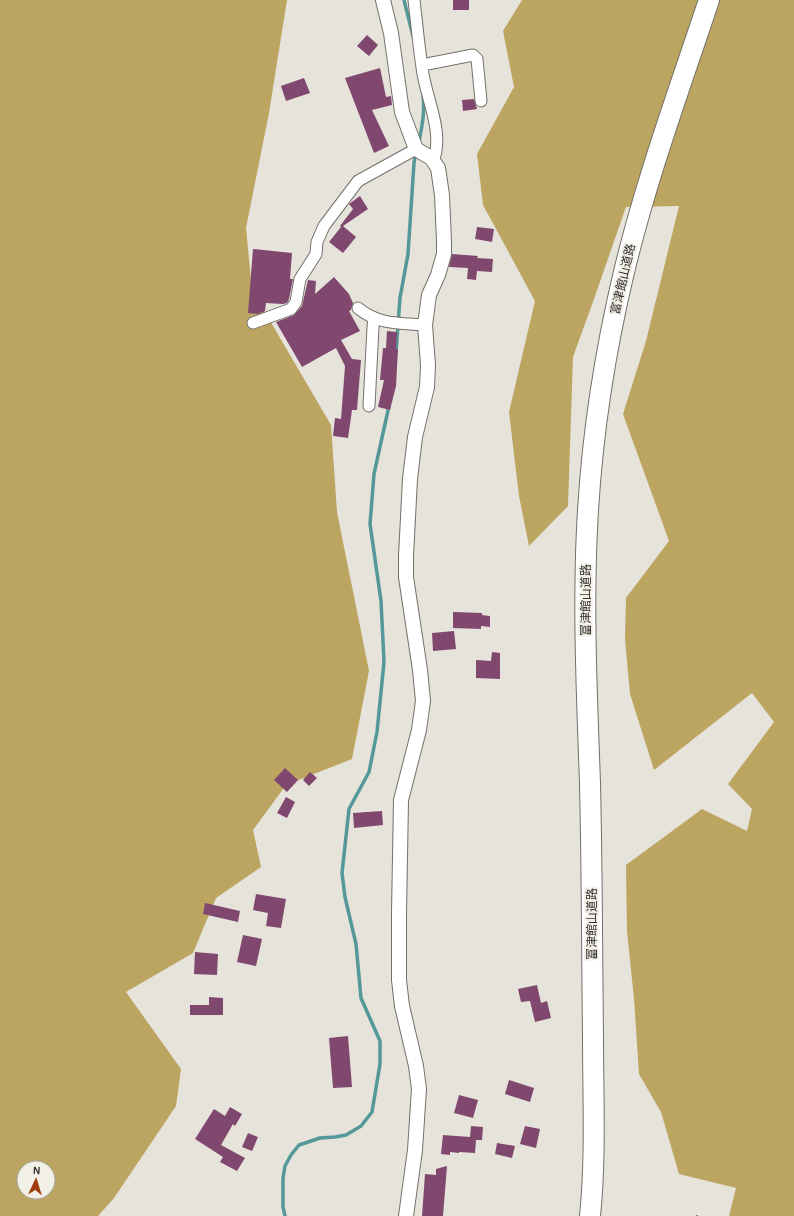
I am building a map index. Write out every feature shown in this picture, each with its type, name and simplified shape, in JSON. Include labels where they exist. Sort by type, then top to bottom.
[{"type":"highway","name":"富津館山道路","points":[[590,1216],[593,1165],[592,878],[586,601],[587,528],[593,450],[606,357],[624,271],[658,152],[709,0]]},
{"type":"street","points":[[383,0],[391,33],[402,112],[416,149],[431,158],[438,168],[442,195],[444,254],[438,275],[429,295],[425,325],[428,365],[427,387],[415,437],[411,472],[406,556],[406,577],[420,670],[423,701],[419,730],[401,800],[399,980],[402,1006],[416,1066],[419,1089],[415,1150],[406,1216]]},
{"type":"street","points":[[414,0],[422,65],[437,132],[437,153],[433,162]]},
{"type":"street","points":[[422,65],[473,55],[477,59],[481,101]]},
{"type":"street","points":[[253,323],[291,309],[296,302],[300,279],[316,254],[317,242],[324,226],[358,181],[416,149]]},
{"type":"street","points":[[358,308],[366,315],[379,320],[425,325]]},
{"type":"street","points":[[369,406],[374,318]]},
{"type":"shaded area","points":[[0,0],[287,0],[269,113],[246,228],[252,290],[331,425],[337,512],[369,671],[352,759],[286,785],[253,830],[261,867],[216,898],[193,953],[126,992],[181,1069],[176,1106],[114,1198],[98,1216],[0,1216]]},
{"type":"shaded area","points":[[522,0],[794,0],[794,1216],[729,1216],[736,1188],[679,1174],[661,1112],[639,1074],[634,999],[627,931],[626,865],[702,809],[747,831],[752,809],[728,784],[774,722],[752,693],[654,770],[630,694],[625,639],[626,598],[669,541],[623,414],[646,341],[679,206],[626,207],[573,357],[568,506],[529,546],[519,496],[509,412],[535,301],[483,205],[477,154],[514,87],[503,31]]},
{"type":"building","points":[[453,0],[469,0],[469,10],[453,10]]},
{"type":"building","points":[[367,35],[378,45],[369,56],[357,46]]},
{"type":"building","points":[[380,68],[386,97],[391,96],[392,105],[372,110],[389,146],[374,153],[345,78]]},
{"type":"building","points":[[304,78],[310,93],[286,101],[281,86]]},
{"type":"building","points":[[474,99],[477,109],[463,111],[462,100]]},
{"type":"building","points":[[360,196],[368,209],[343,226],[356,237],[343,253],[329,242],[353,209],[349,204]]},
{"type":"building","points":[[477,227],[494,229],[492,242],[475,239]]},
{"type":"building","points":[[253,249],[292,253],[290,279],[293,279],[287,303],[266,303],[265,311],[258,314],[248,313]]},
{"type":"building","points":[[452,254],[493,259],[492,272],[477,271],[476,280],[467,279],[468,268],[449,267]]},
{"type":"building","points":[[334,277],[349,294],[353,303],[351,310],[349,311],[360,331],[341,340],[352,359],[361,360],[357,410],[352,410],[348,438],[333,436],[335,418],[341,419],[345,366],[336,348],[302,367],[276,322],[294,315],[302,306],[308,280],[316,281],[315,294]]},
{"type":"building","points":[[387,331],[397,332],[396,349],[398,349],[396,386],[390,410],[378,407],[384,380],[380,380],[383,348],[386,348]]},
{"type":"building","points":[[453,612],[482,613],[482,615],[490,616],[490,627],[481,626],[481,629],[453,628]]},
{"type":"building","points":[[454,631],[456,649],[433,651],[432,633]]},
{"type":"building","points":[[492,652],[500,653],[500,679],[476,678],[476,660],[491,661]]},
{"type":"building","points":[[285,768],[298,780],[287,792],[274,780]]},
{"type":"building","points":[[310,772],[317,778],[309,786],[303,780]]},
{"type":"building","points":[[286,797],[295,802],[287,818],[277,813]]},
{"type":"building","points":[[382,811],[383,825],[354,828],[353,813]]},
{"type":"building","points":[[256,894],[286,899],[281,928],[266,926],[268,913],[253,910]]},
{"type":"building","points":[[205,903],[240,911],[238,922],[203,914]]},
{"type":"building","points":[[243,935],[262,939],[256,966],[237,962]]},
{"type":"building","points":[[195,952],[218,954],[217,975],[194,974]]},
{"type":"building","points":[[537,985],[541,1003],[547,1001],[551,1018],[535,1022],[530,1001],[521,1002],[518,989]]},
{"type":"building","points":[[209,997],[223,998],[223,1015],[190,1015],[190,1005],[209,1005]]},
{"type":"building","points":[[348,1036],[352,1087],[333,1088],[329,1038]]},
{"type":"building","points":[[509,1080],[534,1088],[530,1102],[505,1094]]},
{"type":"building","points":[[459,1095],[478,1100],[473,1118],[454,1113]]},
{"type":"building","points":[[230,1107],[242,1114],[235,1126],[233,1124],[221,1145],[245,1158],[237,1171],[220,1162],[223,1157],[195,1139],[214,1109],[225,1116]]},
{"type":"building","points":[[471,1126],[483,1127],[482,1140],[476,1140],[475,1153],[450,1152],[450,1155],[441,1154],[443,1135],[470,1137]]},
{"type":"building","points":[[525,1126],[540,1129],[536,1148],[520,1144]]},
{"type":"building","points":[[248,1133],[258,1137],[252,1151],[242,1147]]},
{"type":"building","points":[[497,1143],[515,1146],[512,1158],[495,1154]]},
{"type":"building","points":[[447,1166],[443,1216],[422,1216],[425,1174],[436,1175],[436,1169]]},
{"type":"waterway","points":[[404,0],[413,36]]},
{"type":"waterway","points":[[419,142],[422,125],[423,95]]},
{"type":"waterway","points":[[396,353],[400,298],[408,254],[416,152]]},
{"type":"waterway","points":[[285,1216],[283,1207],[283,1178],[285,1166],[291,1155],[299,1145],[320,1138],[346,1135],[361,1126],[372,1112],[380,1064],[380,1041],[361,998],[356,944],[345,897],[342,873],[349,809],[369,772],[377,732],[384,662],[381,601],[370,524],[374,474],[389,406]]}]
